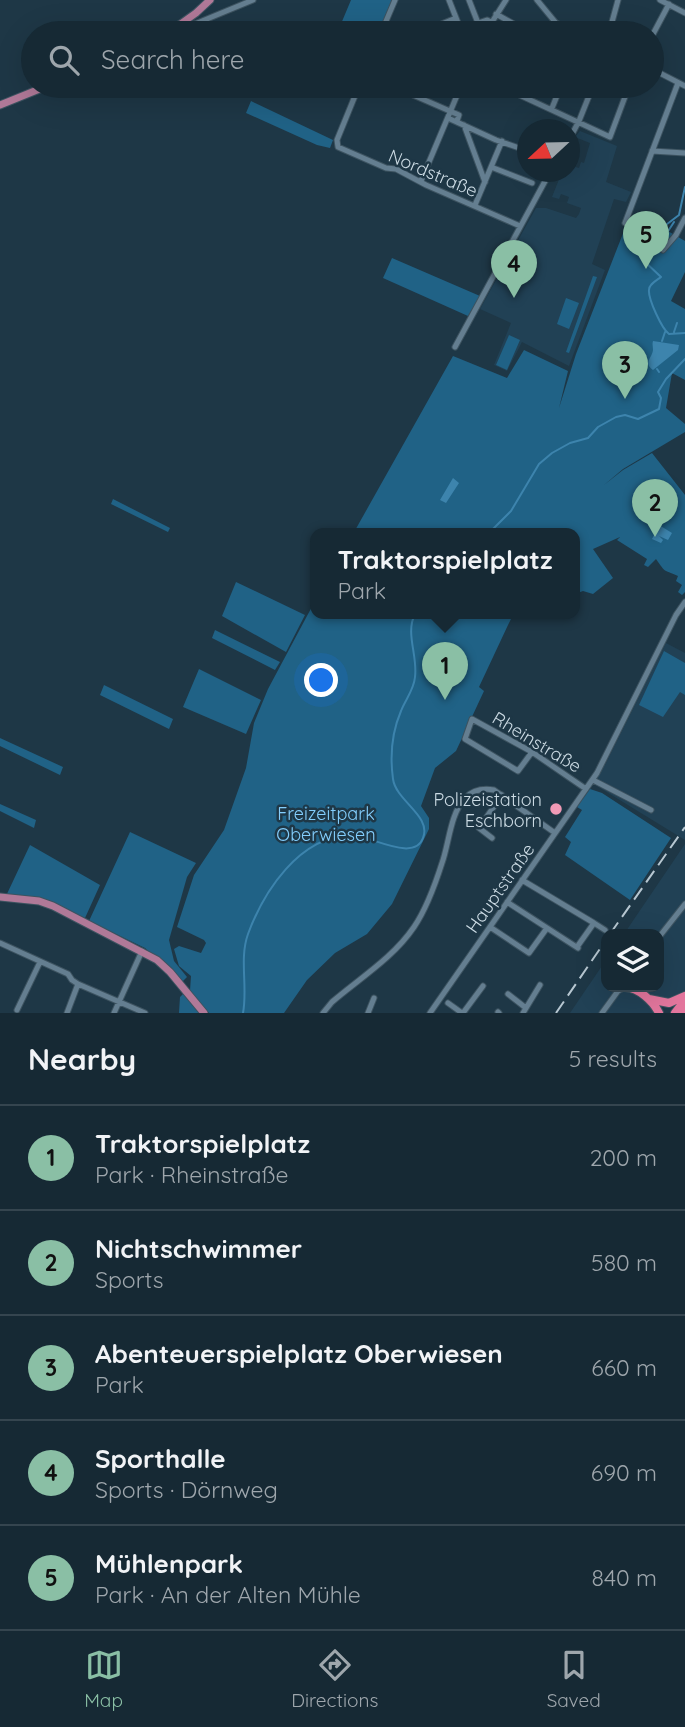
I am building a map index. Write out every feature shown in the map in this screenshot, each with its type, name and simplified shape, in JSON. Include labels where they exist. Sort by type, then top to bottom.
[{"type":"highway","points":[[639,992],[648,998],[659,1013]]},
{"type":"highway","points":[[648,998],[668,1003],[685,998]]},
{"type":"highway","points":[[675,1013],[685,998]]},
{"type":"main road","points":[[185,21],[210,0]]},
{"type":"main road","points":[[0,105],[21,97]]},
{"type":"main road","points":[[0,897],[39,901],[53,906],[142,951],[170,972],[204,1013]]},
{"type":"street","points":[[202,21],[253,0]]},
{"type":"street","points":[[386,21],[395,0]]},
{"type":"street","points":[[449,0],[457,21]]},
{"type":"street","points":[[469,0],[477,21]]},
{"type":"street","points":[[537,0],[554,21]]},
{"type":"street","points":[[612,21],[618,0]]},
{"type":"street","points":[[660,0],[685,13]]},
{"type":"street","points":[[492,21],[503,1]]},
{"type":"street","points":[[660,21],[668,4]]},
{"type":"street","points":[[496,14],[509,21]]},
{"type":"street","points":[[449,21],[456,18]]},
{"type":"street","points":[[625,223],[652,151],[683,84],[664,75]]},
{"type":"street","name":"Nordstraße","points":[[354,98],[337,144],[340,148],[386,168],[396,169],[520,226]]},
{"type":"street","points":[[416,98],[464,125],[517,147]]},
{"type":"street","points":[[421,181],[456,98]]},
{"type":"street","points":[[528,98],[575,119]]},
{"type":"street","points":[[552,108],[556,98]]},
{"type":"street","points":[[580,119],[588,98]]},
{"type":"street","points":[[580,122],[610,137],[625,98]]},
{"type":"street","points":[[464,125],[485,182]]},
{"type":"street","points":[[474,205],[502,141]]},
{"type":"street","points":[[652,151],[685,153]]},
{"type":"street","points":[[491,167],[532,183]]},
{"type":"street","points":[[455,347],[544,182]]},
{"type":"street","points":[[663,250],[676,235],[685,218]]},
{"type":"street","points":[[676,235],[685,240]]},
{"type":"street","name":"Hauptstraße","points":[[430,1013],[593,780],[685,602]]},
{"type":"street","name":"Rheinstraße","points":[[532,752],[518,771],[466,739],[472,719],[532,752],[586,789]]},
{"type":"street","points":[[593,780],[651,810]]},
{"type":"street","points":[[323,1013],[331,1002],[400,946],[414,927],[432,890],[455,816],[463,800],[472,792],[485,788],[502,795],[555,832]]},
{"type":"street","points":[[492,838],[479,828],[502,795]]},
{"type":"street","points":[[522,880],[604,929]]},
{"type":"street","points":[[507,902],[579,948],[594,923]]},
{"type":"street","points":[[664,931],[685,904]]},
{"type":"street","points":[[490,927],[529,953],[547,928]]},
{"type":"street","points":[[1,945],[68,974],[72,981],[145,1013]]},
{"type":"street","points":[[114,1013],[142,951]]},
{"type":"street","points":[[17,1010],[40,962]]},
{"type":"street","points":[[67,1013],[78,984]]},
{"type":"street","points":[[508,994],[525,1011],[540,985]]},
{"type":"street","points":[[448,1003],[463,1013],[483,986]]},
{"type":"street","points":[[602,1013],[617,992]]},
{"type":"street","points":[[368,1013],[374,998]]},
{"type":"shaded area","points":[[580,131],[617,146],[606,182],[631,192],[626,202],[614,199],[592,264],[605,270],[569,366],[522,342],[507,371],[494,365],[511,323],[480,309],[536,208],[546,208],[576,218],[579,214],[581,208],[567,203],[569,197],[561,194],[559,199],[552,197],[558,182],[580,182],[580,165],[581,162],[584,163],[590,143],[580,139]]},
{"type":"shaded area","points":[[653,341],[679,345],[678,350],[653,370],[648,363]]},
{"type":"shaded area","points":[[453,478],[459,483],[446,503],[440,500]]},
{"type":"shaded area","points":[[659,525],[672,533],[668,540],[659,536],[663,540],[661,543],[652,539]]},
{"type":"shaded area","points":[[666,643],[685,653],[685,840],[592,783],[603,764],[605,765]]},
{"type":"shaded area","points":[[685,844],[685,991],[668,1000],[652,996],[647,1004],[655,1013],[570,1013],[601,967],[601,992],[664,992],[664,929],[627,929]]},
{"type":"green space","points":[[351,0],[392,0],[383,21],[342,21]]},
{"type":"green space","points":[[251,101],[333,140],[330,148],[317,145],[246,113]]},
{"type":"green space","points":[[629,218],[644,224],[654,223],[685,241],[685,272],[671,301],[685,309],[685,380],[672,373],[666,408],[685,424],[685,432],[623,469],[604,485],[652,453],[685,495],[685,592],[682,595],[678,592],[682,585],[676,581],[678,576],[665,570],[656,559],[648,567],[644,565],[647,559],[617,540],[620,537],[593,549],[613,578],[593,594],[580,592],[580,528],[356,528],[453,356],[507,378],[524,350],[568,371],[559,408],[576,354]]},
{"type":"green space","points":[[392,258],[480,296],[468,316],[383,278]]},
{"type":"green space","points":[[593,276],[597,277],[569,353],[566,352]]},
{"type":"green space","points":[[566,298],[579,303],[569,329],[557,324]]},
{"type":"green space","points":[[509,335],[520,340],[507,370],[496,365]]},
{"type":"green space","points":[[113,499],[170,528],[168,532],[111,504]]},
{"type":"green space","points":[[236,582],[305,615],[286,652],[222,616]]},
{"type":"green space","name":"Freizeitpark Oberwiesen","points":[[310,610],[310,619],[511,619],[479,687],[484,691],[456,751],[435,768],[421,806],[429,818],[429,829],[392,904],[367,934],[335,953],[307,980],[284,1013],[209,1013],[190,991],[191,976],[179,966],[174,949],[179,946],[201,953],[206,943],[177,927],[194,875],[224,830],[246,768],[254,723],[268,689]]},
{"type":"green space","points":[[215,630],[280,662],[275,670],[212,638]]},
{"type":"green space","points":[[664,651],[685,663],[685,695],[680,692],[663,717],[639,705]]},
{"type":"green space","points":[[199,669],[261,700],[246,734],[183,707]]},
{"type":"green space","points":[[104,685],[173,719],[169,729],[100,695]]},
{"type":"green space","points":[[0,738],[63,767],[60,775],[0,746]]},
{"type":"green space","points":[[590,789],[602,793],[671,838],[630,900],[565,855],[571,842],[565,837],[582,810],[577,807]]},
{"type":"green space","points":[[0,804],[36,820],[34,828],[0,811]]},
{"type":"green space","points":[[130,832],[196,863],[187,877],[169,940],[174,961],[187,977],[182,982],[145,948],[89,921]]},
{"type":"green space","points":[[30,845],[100,885],[85,918],[42,900],[6,896]]},
{"type":"green space","points":[[183,994],[199,1013],[179,1013],[180,997]]},
{"type":"waterway","points":[[685,187],[679,215],[646,240],[643,260],[661,277],[651,284],[649,294],[663,326],[669,334],[685,333]]},
{"type":"waterway","points":[[663,239],[674,222]]},
{"type":"waterway","points":[[674,332],[677,323]]},
{"type":"waterway","points":[[662,341],[665,332]]},
{"type":"waterway","points":[[494,528],[511,511],[539,464],[552,453],[570,443],[588,438],[598,427],[616,417],[625,415],[638,419],[659,409],[661,398],[658,392],[685,359]]},
{"type":"waterway","points":[[243,1013],[245,944],[255,917],[286,869],[315,845],[332,838],[359,836],[401,848],[418,845],[423,838],[423,823],[396,787],[392,762],[396,727],[414,682],[411,637],[413,619]]},
{"type":"railway","points":[[614,929],[685,827]]},
{"type":"railway","points":[[556,1013],[601,947]]},
{"type":"place","name":"Mühlenpark","points":[[646,269]]},
{"type":"place","name":"Sporthalle","points":[[514,298]]},
{"type":"place","name":"Abenteuerspielplatz Oberwiesen","points":[[625,399]]},
{"type":"place","name":"Nichtschwimmer","points":[[655,537]]},
{"type":"place","name":"Traktorspielplatz","points":[[445,700]]},
{"type":"place","name":"Polizeistation Eschborn","points":[[556,809]]}]
